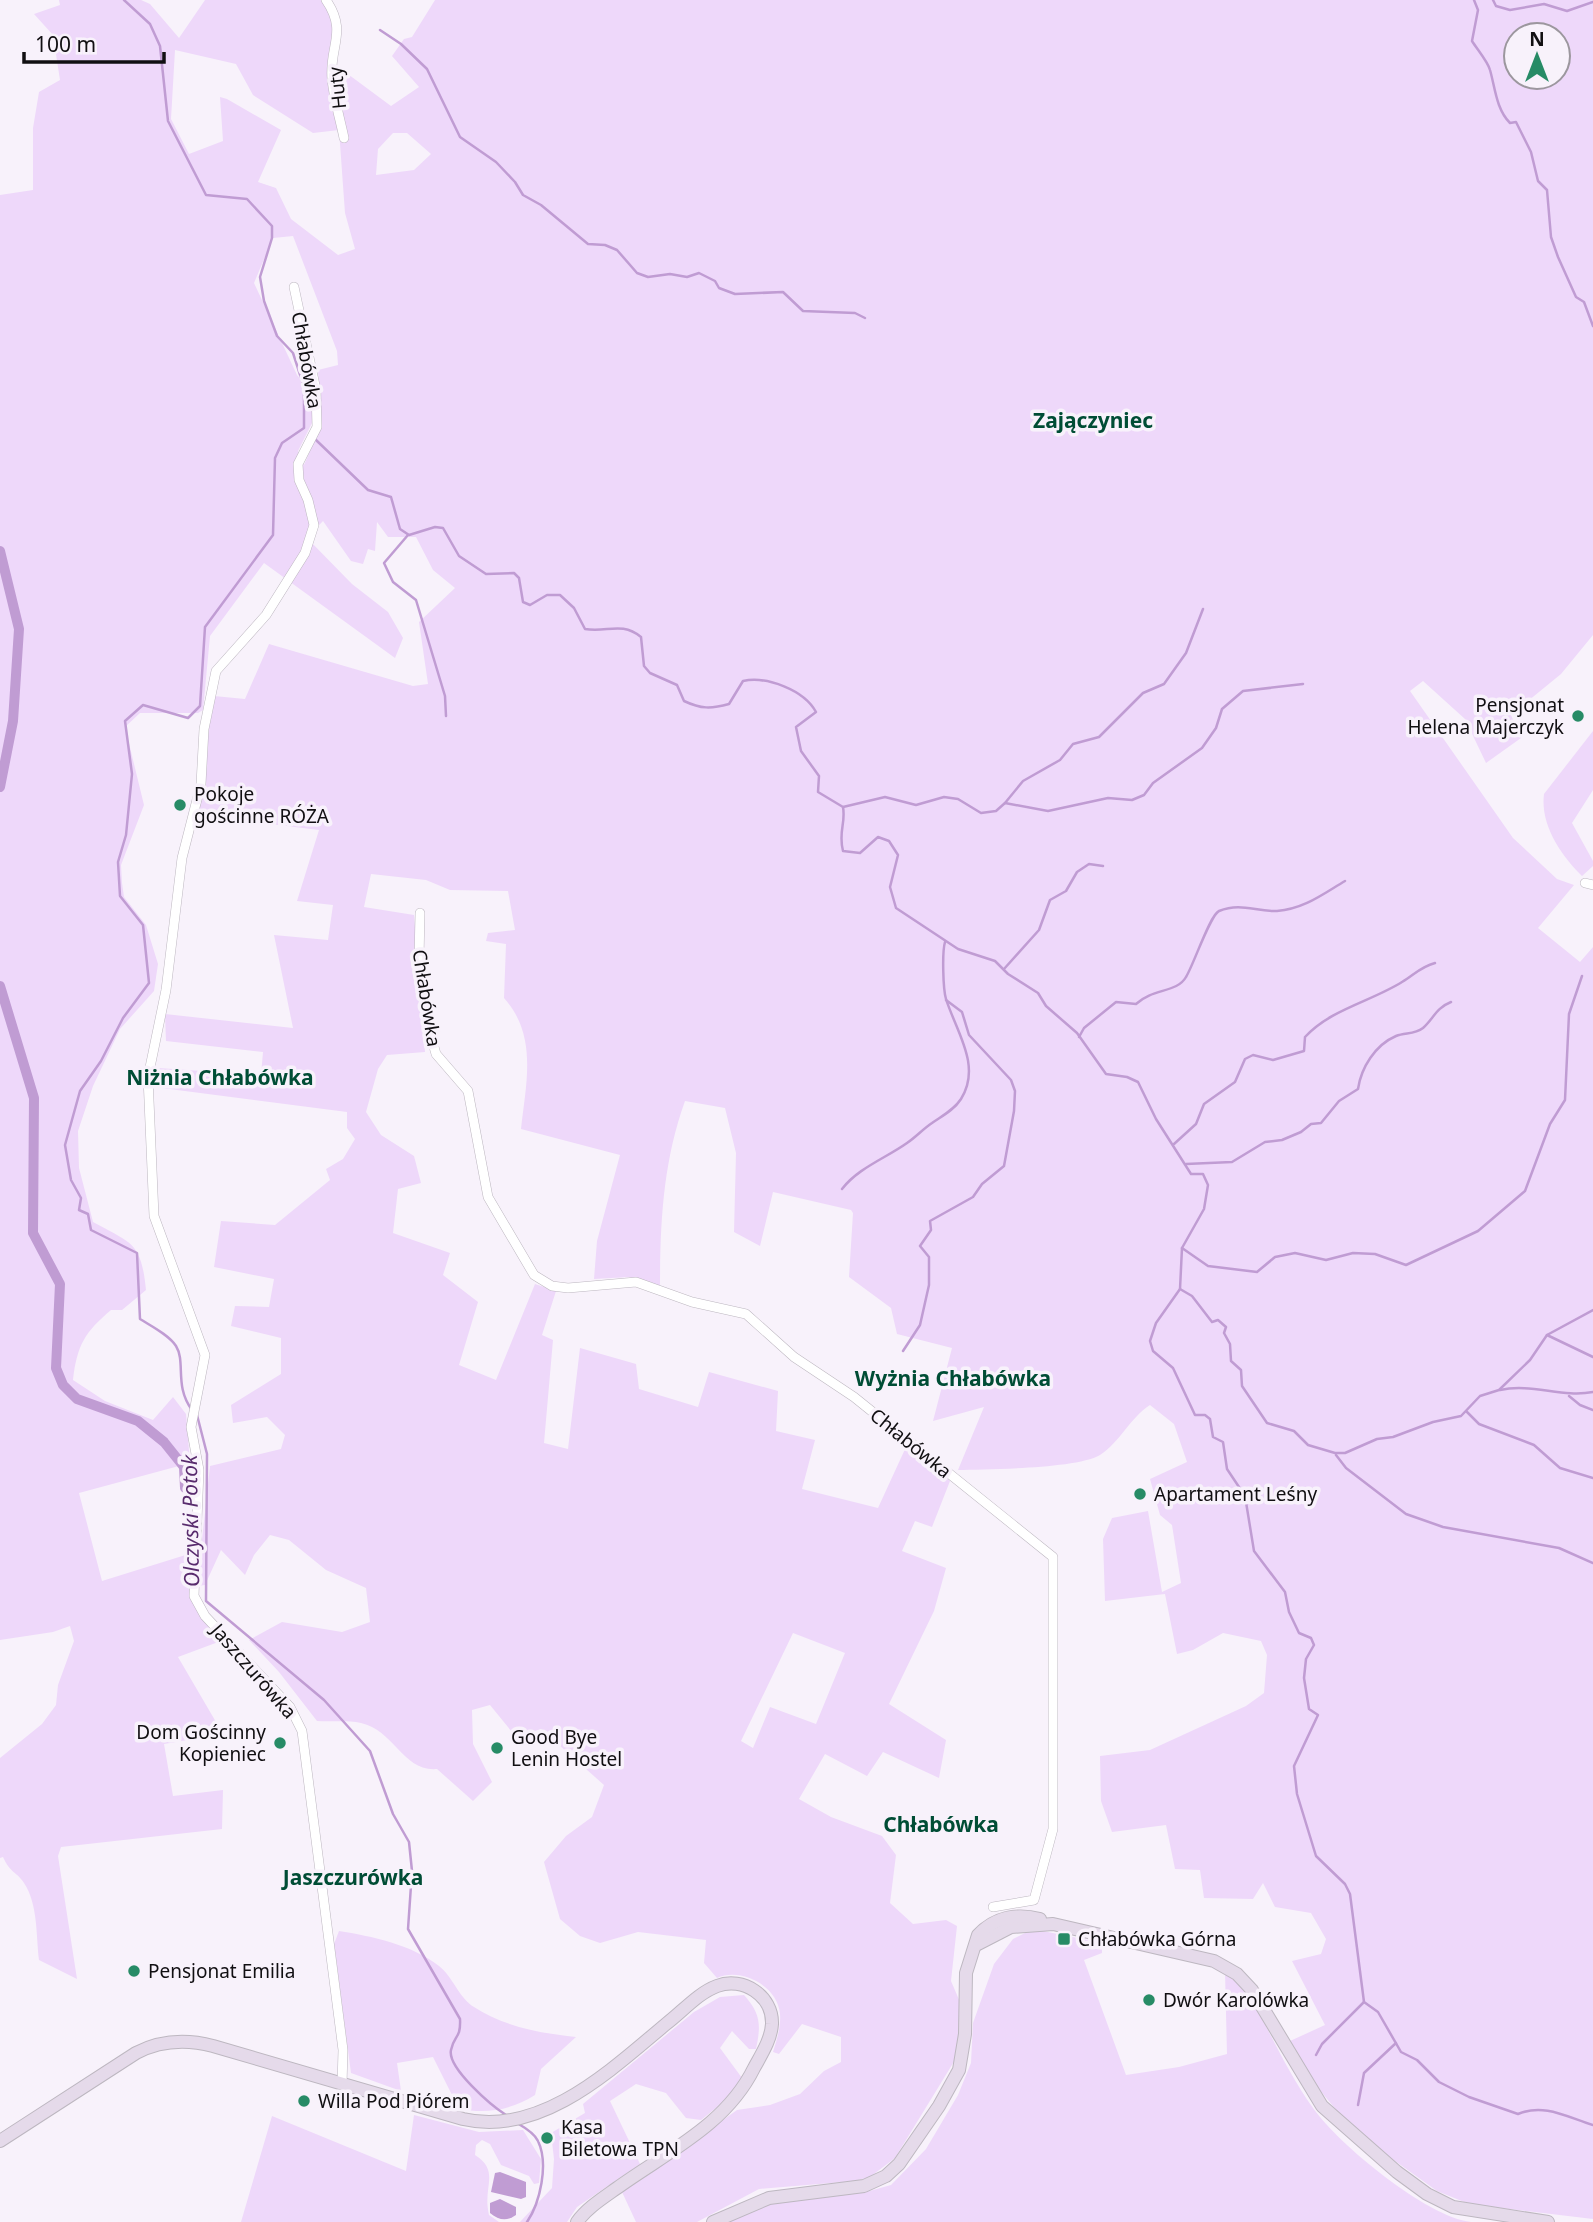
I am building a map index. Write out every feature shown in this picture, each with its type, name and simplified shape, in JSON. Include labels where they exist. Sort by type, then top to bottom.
[{"type":"street","name":"Huty","points":[[326,0],[334,12],[338,27],[332,78],[344,138]]},
{"type":"street","name":"Chłabówka","points":[[191,1427],[205,1355],[154,1216],[148,1077],[166,990],[182,858],[201,784],[204,729],[216,671],[267,615],[305,552],[314,525],[309,500],[299,480],[298,464],[317,427],[316,390],[294,287]]},
{"type":"street","name":"Chłabówka","points":[[420,913],[419,959],[429,1029],[436,1054],[468,1091],[488,1197],[534,1275],[552,1286],[568,1288],[636,1282],[692,1303],[746,1314],[793,1357],[854,1397],[1053,1557],[1055,1719],[1052,1843],[1034,1900],[993,1907]]},
{"type":"street","name":"Jaszczurówka","points":[[191,1427],[199,1471],[195,1600],[217,1630],[290,1707],[303,1736],[343,2050],[342,2084]]},
{"type":"street","points":[[713,2222],[769,2198],[864,2186],[896,2168],[939,2106],[959,2070],[965,2034],[966,1973],[970,1957],[978,1944],[978,1935],[985,1928],[1006,1918],[1026,1916],[1204,1957],[1229,1970],[1243,1979],[1259,1998],[1322,2106],[1396,2172],[1427,2194],[1453,2207],[1548,2222]]},
{"type":"street","points":[[0,2141],[127,2058],[164,2043],[205,2044],[463,2119],[492,2123],[524,2118],[563,2099],[612,2068],[715,1987],[731,1983],[748,1987],[761,1996],[768,2005],[772,2021],[769,2038],[749,2080],[732,2105],[707,2127],[591,2207],[577,2222]]},
{"type":"shaded area","points":[[59,0],[141,0],[150,4],[179,38],[205,0],[321,0],[334,19],[337,66],[391,106],[419,87],[392,56],[404,39],[412,37],[435,0],[1593,0],[1593,635],[1561,674],[1511,715],[1521,738],[1486,763],[1465,719],[1423,681],[1410,691],[1513,838],[1557,879],[1574,885],[1538,928],[1580,962],[1593,947],[1593,2219],[1469,2204],[1437,2191],[1370,2143],[1342,2117],[1314,2083],[1290,2041],[1325,2025],[1292,1961],[1321,1954],[1326,1939],[1311,1913],[1275,1907],[1263,1883],[1253,1899],[1204,1898],[1200,1870],[1175,1869],[1166,1825],[1112,1832],[1101,1801],[1100,1756],[1150,1750],[1246,1706],[1264,1693],[1267,1655],[1261,1641],[1223,1633],[1193,1650],[1177,1654],[1165,1594],[1105,1601],[1103,1539],[1112,1518],[1148,1511],[1162,1592],[1181,1583],[1172,1525],[1160,1515],[1150,1479],[1187,1462],[1174,1424],[1150,1405],[1107,1450],[1088,1460],[1032,1467],[958,1470],[984,1407],[933,1421],[952,1348],[897,1334],[891,1308],[849,1277],[851,1210],[773,1192],[760,1246],[734,1232],[736,1153],[725,1108],[685,1101],[667,1170],[660,1288],[629,1277],[594,1279],[597,1241],[620,1155],[521,1129],[527,1077],[526,1044],[515,1013],[504,998],[506,944],[486,941],[488,933],[515,930],[508,891],[450,890],[426,880],[371,874],[364,907],[414,915],[425,1052],[387,1055],[378,1069],[366,1112],[381,1135],[414,1156],[421,1183],[398,1189],[393,1233],[450,1253],[443,1275],[478,1302],[459,1365],[496,1380],[535,1284],[556,1291],[542,1335],[553,1340],[544,1443],[568,1449],[580,1348],[636,1364],[639,1389],[698,1407],[709,1372],[778,1391],[776,1431],[815,1440],[802,1489],[878,1508],[906,1447],[950,1481],[932,1527],[915,1521],[902,1551],[946,1568],[934,1611],[889,1704],[946,1740],[939,1778],[883,1752],[867,1776],[825,1754],[799,1799],[831,1817],[882,1836],[896,1855],[890,1903],[913,1924],[946,1920],[957,1926],[951,1981],[960,2002],[960,2033],[955,2060],[895,2158],[870,2177],[855,2181],[759,2189],[697,2222],[636,2222],[622,2192],[737,2110],[770,2105],[800,2094],[824,2071],[841,2062],[841,2037],[802,2024],[779,2054],[773,2052],[780,2014],[773,1995],[766,1987],[747,1977],[727,1975],[717,1978],[704,1963],[706,1940],[638,1932],[600,1943],[580,1936],[560,1919],[544,1862],[566,1836],[592,1817],[604,1785],[541,1729],[516,1737],[490,1705],[472,1710],[473,1744],[492,1782],[473,1801],[437,1769],[415,1764],[372,1727],[356,1722],[317,1721],[279,1672],[249,1640],[282,1622],[342,1632],[370,1622],[366,1588],[326,1570],[289,1540],[270,1535],[254,1555],[245,1575],[221,1550],[205,1585],[197,1586],[210,1466],[281,1449],[285,1435],[267,1417],[233,1423],[231,1405],[281,1374],[281,1338],[231,1326],[235,1306],[269,1307],[274,1279],[214,1267],[221,1221],[275,1225],[330,1180],[326,1169],[343,1159],[355,1139],[347,1128],[347,1112],[154,1087],[158,1068],[261,1075],[263,1052],[166,1041],[165,1014],[293,1028],[274,935],[328,940],[333,905],[297,901],[319,830],[196,815],[206,732],[214,696],[245,699],[269,644],[413,686],[428,684],[419,622],[455,588],[433,570],[416,537],[388,537],[377,522],[375,551],[368,549],[363,564],[351,561],[323,521],[307,538],[352,584],[388,612],[403,638],[395,658],[264,563],[210,636],[203,710],[198,713],[140,713],[125,727],[144,805],[121,865],[122,883],[124,897],[146,925],[158,964],[154,991],[120,1029],[93,1086],[78,1131],[79,1168],[93,1222],[133,1246],[141,1262],[146,1290],[122,1310],[111,1310],[95,1325],[80,1348],[73,1380],[105,1401],[153,1420],[173,1397],[186,1414],[190,1463],[79,1493],[102,1581],[192,1553],[190,1582],[193,1601],[221,1641],[178,1657],[223,1734],[164,1744],[173,1796],[223,1790],[222,1829],[61,1847],[58,1856],[77,1979],[39,1960],[37,1930],[29,1891],[3,1857],[0,1858],[0,1758],[42,1724],[56,1705],[58,1685],[74,1641],[70,1626],[53,1632],[0,1640],[0,195],[33,190],[33,128],[39,92],[60,80],[53,35],[34,14],[60,5]],"holes":[[[175,50],[236,64],[253,95],[313,133],[339,130],[345,213],[355,249],[338,255],[291,219],[276,188],[258,182],[281,130],[227,99],[220,97],[223,141],[189,154],[171,119]],[[393,133],[407,133],[431,154],[414,170],[376,175],[378,149]],[[293,236],[337,351],[338,365],[318,370],[320,428],[304,465],[298,451],[312,423],[313,394],[297,375],[254,283],[273,238]],[[793,1633],[845,1653],[816,1724],[770,1707],[753,1748],[741,1741]]]},
{"type":"shaded area","points":[[1593,731],[1593,790],[1572,823],[1593,861],[1593,866],[1582,876],[1554,839],[1545,817],[1544,794]]},
{"type":"shaded area","points":[[1033,1929],[1102,1943],[1102,1953],[1084,1960],[1126,2075],[1179,2067],[1227,2054],[1225,1972],[1248,1992],[1304,2094],[1342,2141],[1385,2177],[1431,2207],[1471,2222],[726,2222],[762,2204],[792,2197],[866,2192],[891,2185],[926,2149],[958,2095],[971,2063],[973,2023],[994,1964],[1013,1939]]},
{"type":"shaded area","points":[[339,1931],[391,1942],[417,1952],[439,1966],[469,2003],[498,2020],[536,2031],[576,2037],[541,2069],[535,2095],[499,2110],[459,2109],[433,2057],[397,2063],[401,2091],[351,2073],[334,1944]]},
{"type":"shaded area","points":[[744,1995],[757,2014],[759,2033],[756,2049],[749,2049],[732,2031],[720,2048],[742,2078],[722,2103],[701,2120],[686,2118],[666,2093],[636,2084],[610,2101],[640,2164],[577,2207],[567,2222],[520,2222],[552,2188],[554,2159],[551,2133],[585,2113],[583,2104],[694,2012],[720,1997]]},
{"type":"shaded area","points":[[414,2115],[479,2132],[523,2130],[541,2159],[539,2183],[534,2184],[529,2176],[501,2165],[490,2144],[482,2140],[476,2145],[475,2155],[487,2167],[489,2215],[499,2222],[241,2222],[272,2116],[406,2171]]},
{"type":"shaded area","points":[[500,2172],[526,2182],[526,2197],[521,2199],[491,2192],[495,2173]]},
{"type":"shaded area","points":[[500,2199],[516,2207],[516,2215],[503,2219],[490,2213],[490,2203]]},
{"type":"waterway","name":"Olczyski Potok","points":[[124,0],[150,24],[160,46],[168,121],[206,195],[247,199],[272,226],[272,238],[260,277],[264,301],[277,336],[293,353],[304,387],[304,428],[282,443],[275,458],[273,535],[205,627],[200,706],[188,718],[143,705],[125,721],[132,774],[126,835],[118,862],[120,896],[143,925],[149,983],[123,1018],[101,1061],[80,1091],[65,1145],[71,1180],[81,1198],[79,1210],[88,1214],[91,1230],[137,1253],[140,1319],[164,1334],[176,1346],[183,1392],[192,1410]]},
{"type":"waterway","points":[[1474,0],[1478,10],[1472,41],[1489,67],[1505,117],[1510,123],[1516,122],[1531,152],[1538,181],[1547,190],[1551,237],[1558,257],[1576,297],[1584,302],[1593,326]]},
{"type":"waterway","points":[[1493,0],[1496,6],[1510,10],[1544,4],[1567,11],[1593,2]]},
{"type":"waterway","points":[[380,30],[401,44],[427,69],[460,137],[496,162],[523,195],[541,205],[588,244],[605,245],[617,250],[637,273],[648,277],[670,274],[687,277],[699,273],[715,281],[719,288],[735,294],[783,292],[803,311],[855,313],[865,318]]},
{"type":"waterway","points":[[316,440],[368,490],[391,497],[400,529],[409,535],[435,527],[443,528],[459,556],[486,574],[514,573],[519,578],[523,602],[530,605],[547,595],[560,595],[574,608],[585,629],[620,628],[634,632],[641,637],[644,666],[650,673],[677,685],[684,701],[706,707],[729,704],[743,681],[753,680],[784,686],[803,697],[816,712],[796,727],[801,751],[819,776],[818,792],[843,807],[843,851],[860,853],[878,837],[889,841],[898,855],[890,887],[896,908],[958,949],[995,961],[1008,974],[1038,993],[1046,1006],[1077,1033],[1106,1074],[1127,1077],[1138,1082],[1156,1119],[1191,1174],[1203,1174],[1208,1185],[1204,1209],[1182,1248],[1180,1289],[1156,1323],[1150,1341],[1153,1351],[1173,1368],[1195,1415],[1205,1415],[1210,1419],[1213,1437],[1223,1442],[1227,1469],[1245,1496],[1254,1551],[1285,1592],[1289,1612],[1299,1633],[1311,1638],[1314,1645],[1306,1659],[1304,1678],[1309,1709],[1318,1715],[1294,1766],[1297,1794],[1316,1856],[1345,1884],[1350,1894],[1364,2002],[1378,2012],[1401,2052],[1417,2060],[1439,2082],[1469,2097],[1518,2114],[1546,2111],[1593,2125]]},
{"type":"waterway","points":[[408,535],[384,563],[393,582],[416,600],[445,696],[446,716]]},
{"type":"waterway","points":[[0,551],[19,629],[13,721],[0,787]]},
{"type":"waterway","points":[[1005,803],[1023,781],[1060,760],[1073,744],[1099,737],[1143,693],[1164,684],[1186,653],[1203,609]]},
{"type":"waterway","points":[[843,807],[885,797],[916,805],[944,797],[958,799],[981,813],[996,811],[1005,803],[1048,811],[1108,798],[1132,800],[1144,795],[1153,783],[1202,748],[1216,728],[1222,709],[1243,691],[1303,684]]},
{"type":"waterway","points":[[1004,969],[1039,930],[1050,900],[1066,891],[1077,872],[1089,864],[1103,866]]},
{"type":"waterway","points":[[1079,1037],[1084,1028],[1116,1002],[1136,1004],[1182,982],[1211,921],[1219,911],[1234,907],[1287,910],[1313,900],[1345,881]]},
{"type":"waterway","points":[[842,1189],[864,1169],[907,1143],[951,1110],[967,1087],[968,1061],[945,994],[945,942]]},
{"type":"waterway","points":[[1174,1144],[1196,1124],[1204,1104],[1235,1082],[1245,1059],[1253,1055],[1273,1060],[1304,1051],[1305,1037],[1315,1027],[1435,963]]},
{"type":"waterway","points":[[1182,1248],[1208,1266],[1257,1272],[1275,1257],[1295,1253],[1326,1260],[1353,1253],[1375,1254],[1406,1265],[1478,1231],[1525,1191],[1550,1124],[1565,1100],[1569,1014],[1582,976]]},
{"type":"waterway","points":[[0,986],[34,1098],[33,1233],[60,1284],[56,1368],[63,1385],[77,1399],[138,1421],[164,1442],[184,1467],[185,1488],[190,1488]]},
{"type":"waterway","points":[[903,1351],[920,1325],[929,1285],[929,1257],[920,1246],[931,1230],[930,1221],[973,1197],[982,1184],[1004,1166],[1014,1111],[1015,1091],[1011,1080],[969,1035],[962,1012],[946,1000]]},
{"type":"waterway","points":[[1186,1164],[1232,1162],[1265,1142],[1282,1140],[1301,1132],[1311,1124],[1321,1123],[1339,1101],[1358,1089],[1366,1065],[1382,1045],[1396,1036],[1420,1030],[1438,1010],[1451,1002]]},
{"type":"waterway","points":[[1180,1289],[1192,1296],[1212,1322],[1218,1320],[1226,1327],[1224,1333],[1230,1344],[1231,1361],[1241,1370],[1242,1386],[1267,1423],[1294,1431],[1308,1445],[1335,1453],[1345,1453],[1377,1439],[1393,1437],[1433,1422],[1461,1416],[1480,1396],[1499,1390],[1530,1360],[1547,1335],[1593,1310]]},
{"type":"waterway","points":[[1547,1335],[1593,1357]]},
{"type":"waterway","points":[[1500,1390],[1524,1388],[1570,1393],[1593,1392]]},
{"type":"waterway","points":[[1569,1396],[1580,1405],[1593,1410]]},
{"type":"waterway","points":[[1467,1412],[1479,1424],[1534,1445],[1560,1468],[1593,1478]]},
{"type":"waterway","name":"Olczyski Potok","points":[[197,1415],[207,1454],[206,1601],[324,1700],[370,1751],[393,1814],[409,1842],[412,1871],[408,1929],[460,2019],[458,2034],[452,2045],[452,2058],[472,2086],[506,2115]]},
{"type":"waterway","points":[[1336,1455],[1346,1468],[1406,1514],[1443,1527],[1559,1548],[1593,1563]]},
{"type":"waterway","points":[[1316,2055],[1322,2044],[1364,2002]]},
{"type":"waterway","points":[[1358,2105],[1364,2073],[1396,2043]]},
{"type":"waterway","name":"Olczyski Potok","points":[[517,2123],[537,2138],[543,2161],[542,2183],[536,2205],[527,2222]]},
{"type":"place","name":"Pensjonat Helena Majerczyk","points":[[1578,716]]},
{"type":"place","name":"Pokoje gościnne RÓŻA","points":[[180,805]]},
{"type":"place","name":"Apartament Leśny","points":[[1140,1494]]},
{"type":"place","name":"Dom Gościnny Kopieniec","points":[[280,1743]]},
{"type":"place","name":"Good Bye Lenin Hostel","points":[[497,1748]]},
{"type":"place","name":"Chłabówka Górna","points":[[1064,1939]]},
{"type":"place","name":"Pensjonat Emilia","points":[[134,1971]]},
{"type":"place","name":"Dwór Karolówka","points":[[1149,2000]]},
{"type":"place","name":"Willa Pod Piórem","points":[[304,2101]]},
{"type":"place","name":"Kasa Biletowa TPN","points":[[547,2138]]},
{"type":"district","name":"Zajączyniec","points":[[1093,420]]},
{"type":"district","name":"Niżnia Chłabówka","points":[[220,1077]]},
{"type":"district","name":"Wyżnia Chłabówka","points":[[953,1378]]},
{"type":"district","name":"Chłabówka","points":[[941,1824]]},
{"type":"district","name":"Jaszczurówka","points":[[353,1877]]}]
